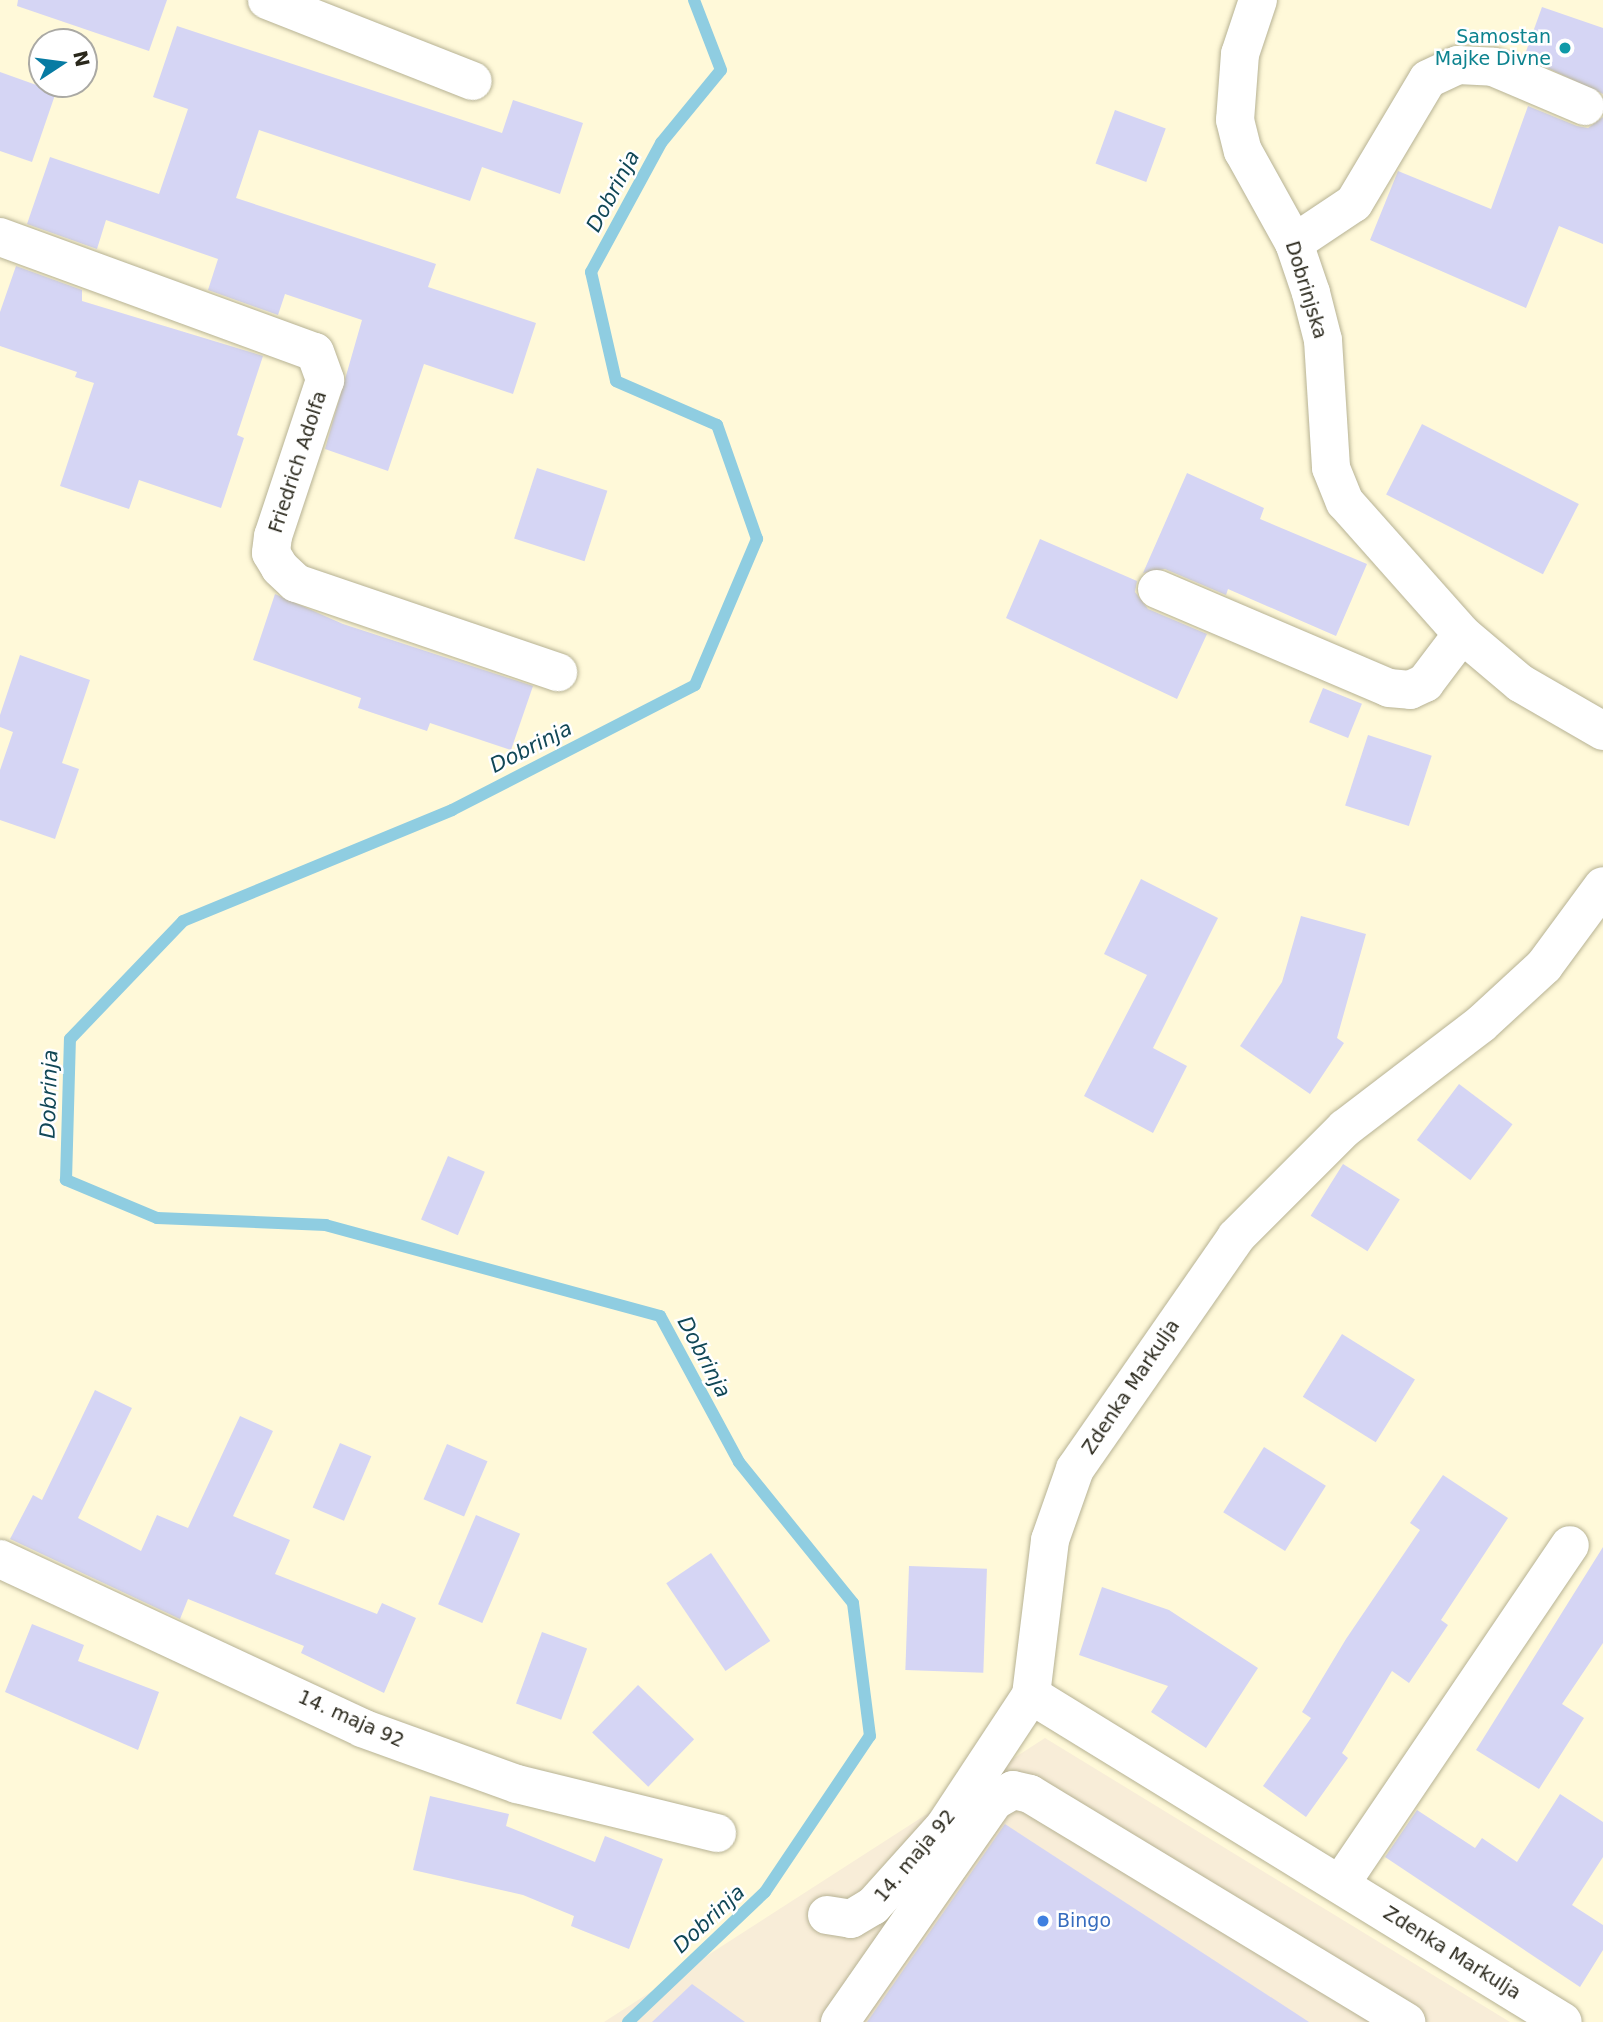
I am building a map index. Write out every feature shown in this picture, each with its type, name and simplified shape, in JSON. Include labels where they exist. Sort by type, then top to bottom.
[{"type":"street","points":[[267,0],[472,82]]},
{"type":"street","name":"Dobrinjska","points":[[1258,0],[1240,54],[1235,120],[1243,151],[1294,243],[1323,340],[1331,468],[1345,502],[1462,634],[1520,683],[1603,731]]},
{"type":"street","points":[[1294,243],[1354,203],[1428,79],[1458,65],[1493,67],[1585,106]]},
{"type":"street","name":"Friedrich Adolfa","points":[[0,237],[315,352],[325,380],[273,536],[271,553],[280,568],[296,583],[558,672]]},
{"type":"street","points":[[1157,589],[1389,688],[1410,690],[1425,683],[1462,634]]},
{"type":"street","name":"Zdenka Markulja","points":[[1563,2022],[1341,1883],[1031,1695],[1049,1541],[1075,1469],[1195,1293],[1236,1237],[1345,1128],[1481,1024],[1544,966],[1603,886]]},
{"type":"street","points":[[1341,1883],[1570,1545]]},
{"type":"street","name":"14. maja 92","points":[[0,1559],[362,1728],[517,1784],[718,1833]]},
{"type":"street","name":"14. maja 92","points":[[827,1914],[851,1919],[873,1906],[944,1827],[1031,1695]]},
{"type":"street","points":[[840,2022],[994,1801],[1013,1790],[1030,1794],[1406,2022]]},
{"type":"shaded area","points":[[1045,1738],[1510,2022],[604,2022]]},
{"type":"building","points":[[18,0],[167,0],[149,51],[98,34],[98,28],[82,28],[17,6]]},
{"type":"building","name":"Samostan Majke Divne","points":[[1542,7],[1603,28],[1603,94],[1524,57]]},
{"type":"building","points":[[177,26],[502,133],[513,100],[583,123],[560,194],[482,167],[470,201],[259,130],[236,198],[436,264],[428,287],[536,323],[513,394],[424,364],[388,471],[325,449],[362,320],[285,294],[278,315],[208,290],[218,259],[106,220],[97,249],[27,224],[50,157],[159,194],[188,109],[153,97]]},
{"type":"building","points":[[0,72],[28,82],[28,98],[54,98],[32,162],[0,151]]},
{"type":"building","points":[[1528,106],[1588,128],[1603,117],[1603,244],[1559,226],[1526,308],[1370,240],[1398,171],[1491,209]]},
{"type":"building","points":[[1115,110],[1166,128],[1146,182],[1096,164]]},
{"type":"building","points":[[16,266],[82,290],[82,301],[263,356],[237,435],[244,438],[221,508],[139,480],[129,509],[60,486],[94,383],[75,377],[77,372],[0,346],[0,312]]},
{"type":"building","points":[[1422,424],[1579,504],[1543,574],[1386,494]]},
{"type":"building","points":[[537,468],[607,491],[585,561],[514,538]]},
{"type":"building","points":[[1187,473],[1264,508],[1260,519],[1367,564],[1336,636],[1228,589],[1226,595],[1165,569],[1143,573]]},
{"type":"building","points":[[1040,539],[1137,581],[1135,592],[1148,609],[1207,634],[1177,699],[1006,618]]},
{"type":"building","points":[[275,594],[343,624],[533,686],[511,750],[430,723],[427,731],[358,708],[361,698],[253,660]]},
{"type":"building","points":[[20,655],[90,680],[62,763],[79,769],[55,839],[0,820],[0,770],[13,732],[0,727],[0,715]]},
{"type":"building","points":[[1323,688],[1362,704],[1348,738],[1309,722]]},
{"type":"building","points":[[1368,735],[1432,756],[1409,826],[1345,805]]},
{"type":"building","points":[[1141,879],[1218,918],[1153,1048],[1187,1066],[1153,1133],[1084,1096],[1147,975],[1104,954]]},
{"type":"building","points":[[1301,916],[1366,934],[1337,1038],[1344,1043],[1310,1094],[1240,1046],[1282,982]]},
{"type":"building","points":[[1459,1084],[1513,1124],[1470,1180],[1417,1140]]},
{"type":"building","points":[[448,1156],[485,1172],[458,1235],[421,1220]]},
{"type":"building","points":[[1343,1164],[1400,1200],[1367,1251],[1311,1216]]},
{"type":"building","points":[[1342,1334],[1415,1380],[1376,1442],[1303,1397]]},
{"type":"building","points":[[95,1390],[132,1408],[78,1518],[141,1551],[157,1515],[188,1528],[240,1416],[273,1431],[233,1516],[290,1540],[275,1574],[377,1614],[382,1603],[416,1618],[384,1693],[301,1653],[304,1646],[188,1599],[180,1619],[10,1539],[33,1495],[42,1500]]},
{"type":"building","points":[[340,1443],[371,1456],[344,1521],[313,1507]]},
{"type":"building","points":[[447,1444],[488,1461],[464,1516],[424,1499]]},
{"type":"building","points":[[1264,1447],[1326,1486],[1285,1551],[1223,1512]]},
{"type":"building","points":[[1443,1475],[1508,1518],[1441,1620],[1448,1625],[1409,1683],[1392,1671],[1342,1753],[1348,1758],[1306,1817],[1263,1786],[1311,1718],[1302,1712],[1346,1639],[1420,1530],[1410,1523]]},
{"type":"building","points":[[476,1515],[520,1534],[482,1623],[438,1604]]},
{"type":"building","points":[[1603,1547],[1603,1643],[1562,1704],[1584,1718],[1539,1789],[1476,1750]]},
{"type":"building","points":[[711,1553],[770,1641],[726,1671],[666,1583]]},
{"type":"building","points":[[909,1566],[987,1569],[983,1673],[905,1670]]},
{"type":"building","points":[[1102,1587],[1169,1610],[1258,1668],[1206,1748],[1151,1712],[1168,1686],[1079,1655]]},
{"type":"building","points":[[32,1624],[84,1645],[78,1661],[159,1692],[138,1750],[5,1692]]},
{"type":"building","points":[[542,1632],[587,1648],[561,1720],[516,1703]]},
{"type":"building","points":[[638,1685],[694,1739],[648,1787],[592,1732]]},
{"type":"building","points":[[1560,1794],[1603,1822],[1603,1857],[1572,1905],[1603,1925],[1603,1950],[1580,1987],[1385,1857],[1417,1810],[1475,1848],[1482,1838],[1517,1862]]},
{"type":"building","points":[[430,1796],[509,1814],[506,1826],[595,1862],[605,1836],[663,1859],[629,1949],[571,1926],[574,1916],[523,1895],[413,1870]]},
{"type":"building","name":"Bingo","points":[[1005,1824],[1309,2022],[867,2022]]},
{"type":"building","points":[[692,1984],[745,2022],[652,2022]]},
{"type":"waterway","name":"Dobrinja","points":[[628,2022],[765,1892],[870,1736],[853,1603],[739,1462],[660,1316],[326,1225],[157,1218],[66,1180],[70,1039],[183,921],[452,810],[695,685],[757,539],[717,425],[616,381],[591,272],[661,143],[721,70],[694,0]]},
{"type":"place","name":"Samostan Majke Divne","points":[[1565,48]]},
{"type":"place","name":"Bingo","points":[[1043,1921]]}]
